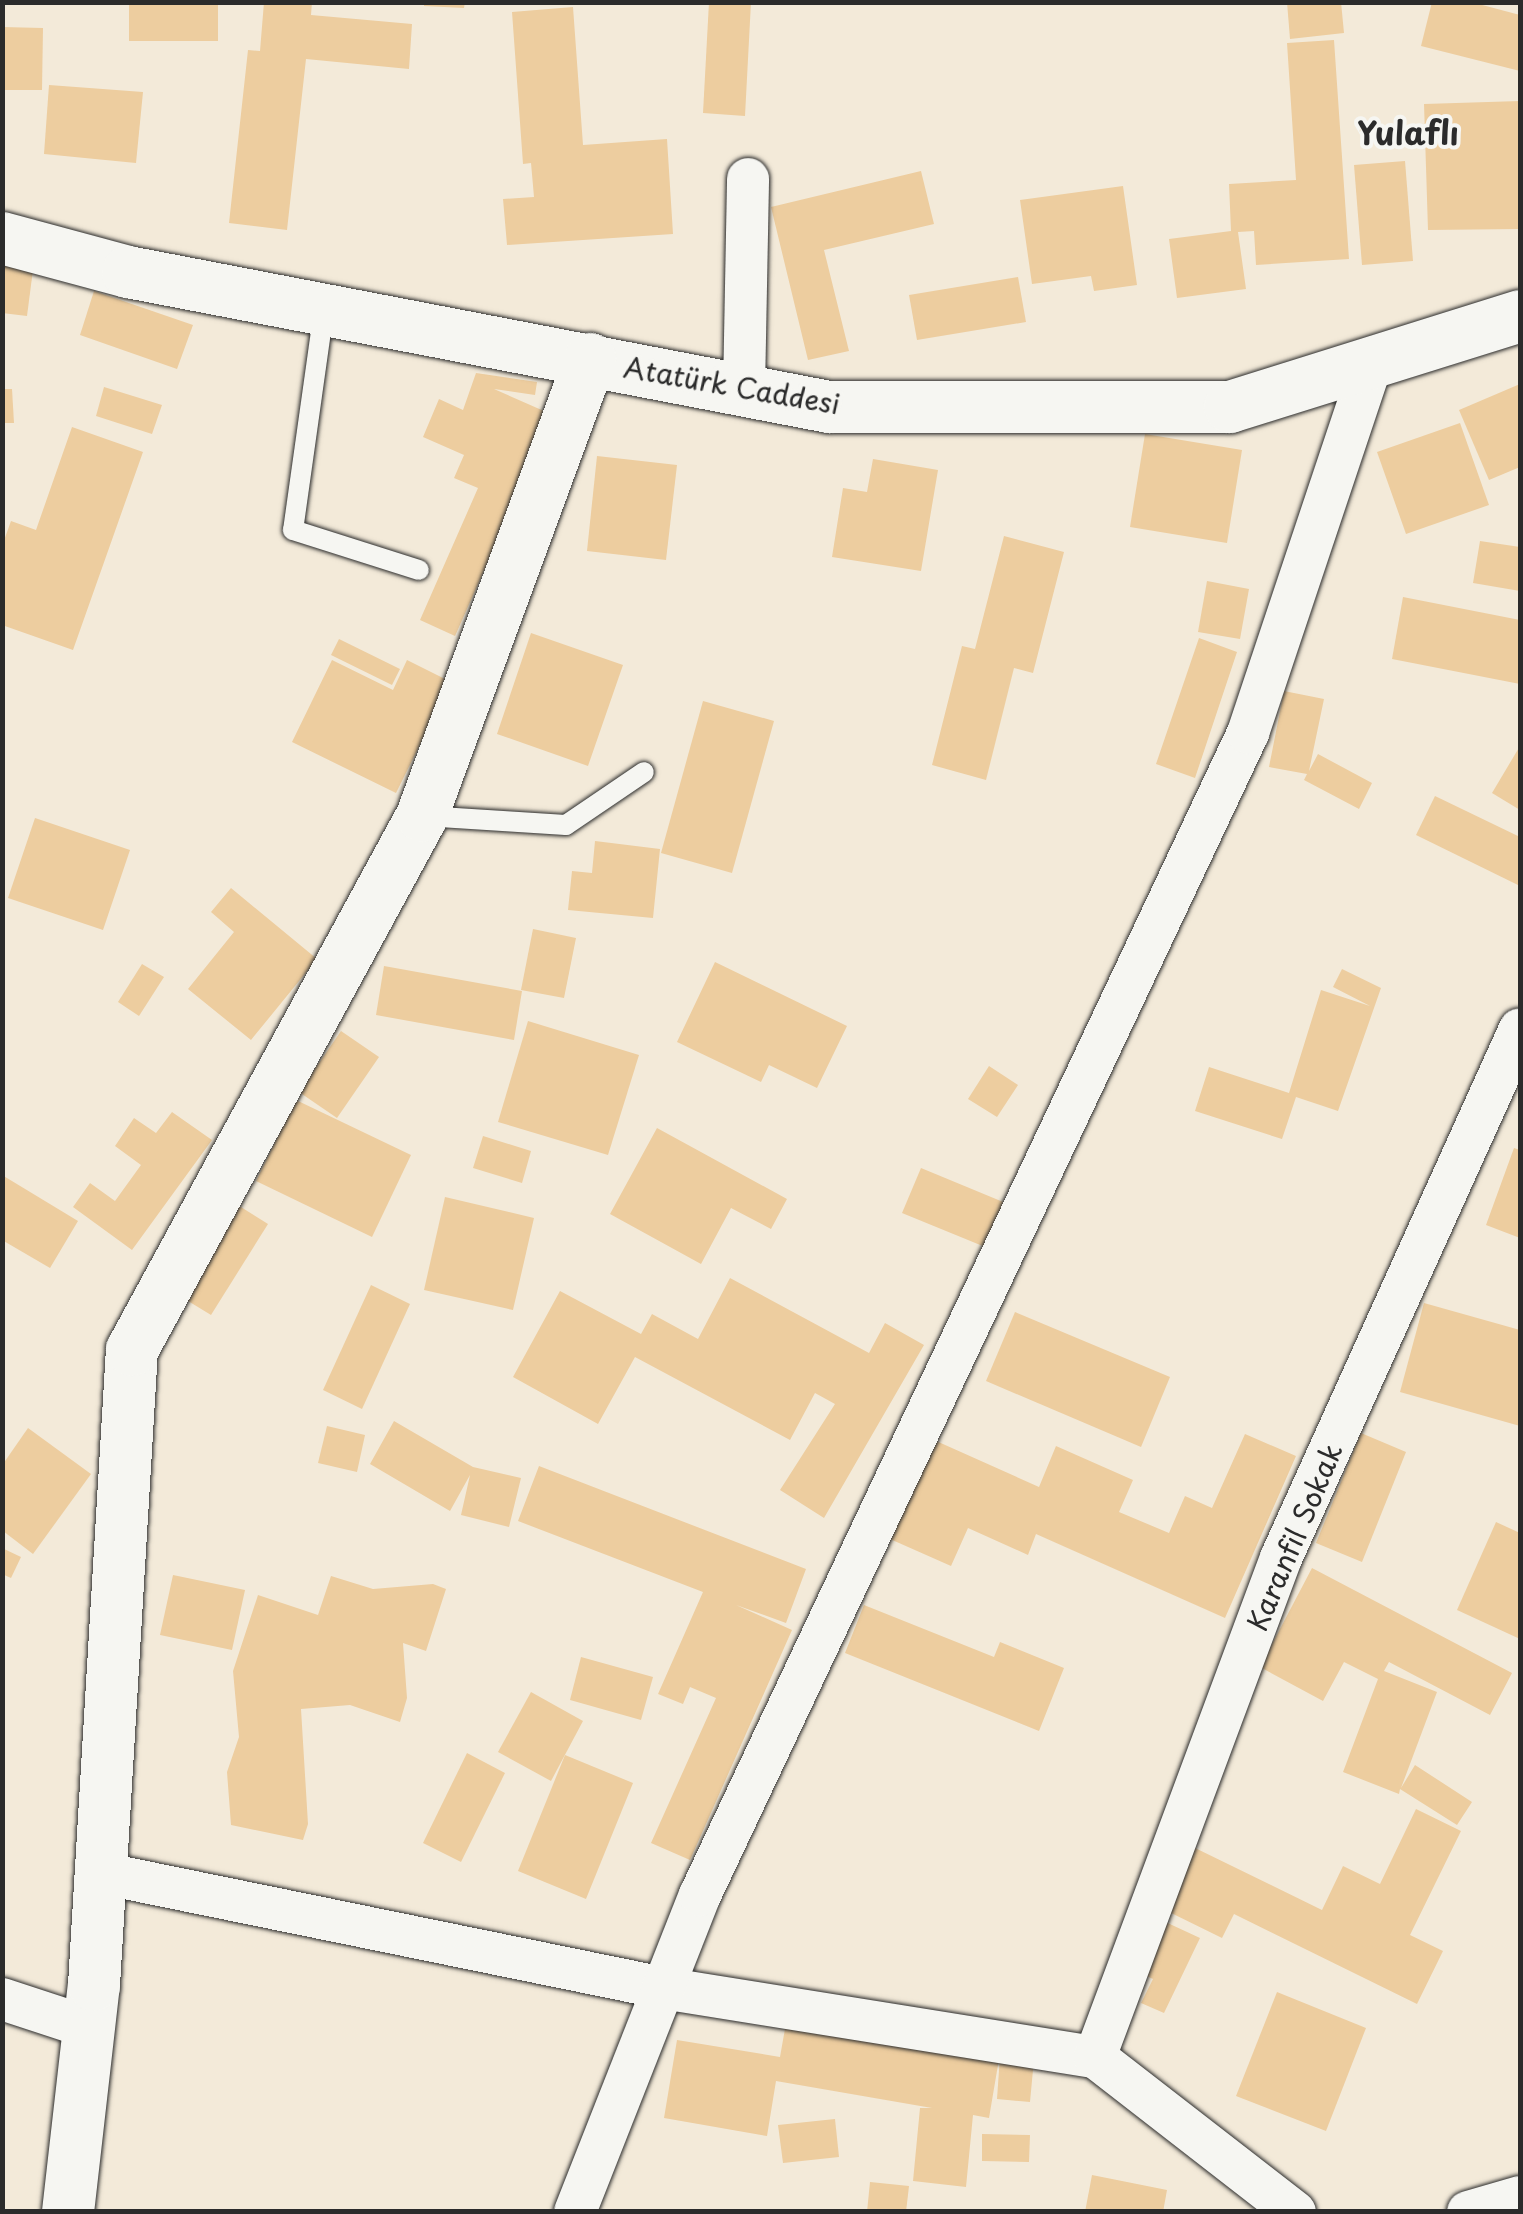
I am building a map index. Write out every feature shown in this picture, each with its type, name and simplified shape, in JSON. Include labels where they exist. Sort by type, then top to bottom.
[{"type":"street","points":[[744,390],[748,179]]},
{"type":"street","name":"Atatürk Caddesi","points":[[2,238],[128,272],[829,407],[1230,407],[1520,316]]},
{"type":"street","points":[[68,2212],[90,2028],[132,1350],[422,816],[590,360]]},
{"type":"street","points":[[574,2212],[700,1894],[1248,733],[1372,362]]},
{"type":"street","name":"Karanfil Sokak","points":[[1094,2056],[1281,1558],[1520,1029]]},
{"type":"street","points":[[101,1872],[663,1988],[1094,2056],[1295,2212]]},
{"type":"street","points":[[2,1999],[90,2028]]},
{"type":"street","points":[[1468,2212],[1520,2197]]},
{"type":"lane","points":[[324,308],[292,530],[419,570]]},
{"type":"lane","points":[[422,816],[566,825],[644,772]]},
{"type":"building","points":[[129,2],[218,2],[218,41],[129,41]]},
{"type":"building","points":[[264,2],[312,2],[311,15],[412,24],[409,69],[306,59],[287,230],[229,223],[248,50],[260,51]]},
{"type":"building","points":[[424,2],[465,2],[464,8],[424,6]]},
{"type":"building","points":[[709,2],[751,2],[745,116],[703,113]]},
{"type":"building","points":[[1287,2],[1341,2],[1344,33],[1290,39]]},
{"type":"building","points":[[1432,2],[1471,2],[1520,15],[1520,71],[1421,46]]},
{"type":"building","points":[[573,7],[583,145],[667,139],[673,234],[507,245],[503,199],[534,197],[531,163],[523,164],[512,12]]},
{"type":"building","points":[[2,27],[43,28],[42,90],[2,90]]},
{"type":"building","points":[[1334,40],[1349,259],[1256,265],[1254,231],[1238,232],[1246,289],[1177,298],[1169,239],[1231,231],[1229,184],[1296,180],[1287,43]]},
{"type":"building","points":[[49,85],[143,92],[136,163],[44,154]]},
{"type":"building","points":[[1520,101],[1520,229],[1428,230],[1424,104]]},
{"type":"building","points":[[1405,161],[1413,261],[1362,265],[1354,165]]},
{"type":"building","points":[[921,171],[934,224],[824,250],[849,351],[808,360],[771,207]]},
{"type":"building","points":[[1123,186],[1137,285],[1094,291],[1091,276],[1032,284],[1020,200]]},
{"type":"building","points":[[2,258],[34,262],[27,316],[2,313]]},
{"type":"building","points":[[1018,277],[1026,322],[917,340],[909,295]]},
{"type":"building","points":[[94,291],[193,325],[177,369],[80,335]]},
{"type":"building","points":[[476,373],[537,382],[535,395],[494,389],[553,415],[455,636],[420,620],[478,488],[454,478],[464,455],[423,437],[439,399],[463,410]]},
{"type":"building","points":[[1520,384],[1520,467],[1489,480],[1459,410]]},
{"type":"building","points":[[104,387],[162,405],[152,434],[96,416]]},
{"type":"building","points":[[2,389],[12,389],[14,423],[2,423]]},
{"type":"building","points":[[1460,423],[1489,505],[1406,534],[1377,452]]},
{"type":"building","points":[[72,427],[143,452],[73,650],[2,625],[2,546],[11,521],[36,530]]},
{"type":"building","points":[[1145,434],[1242,450],[1227,543],[1130,527]]},
{"type":"building","points":[[597,456],[677,465],[666,560],[587,551]]},
{"type":"building","points":[[873,459],[938,470],[921,571],[832,557],[843,488],[867,492]]},
{"type":"building","points":[[1004,536],[1064,552],[1033,673],[1014,668],[986,780],[932,765],[962,646],[975,649]]},
{"type":"building","points":[[1480,541],[1520,547],[1520,591],[1473,583]]},
{"type":"building","points":[[1207,581],[1249,589],[1240,639],[1198,632]]},
{"type":"building","points":[[1403,597],[1520,620],[1520,684],[1392,659]]},
{"type":"building","points":[[531,633],[623,665],[588,766],[497,734]]},
{"type":"building","points":[[1199,638],[1237,652],[1195,778],[1156,764]]},
{"type":"building","points":[[339,639],[400,669],[392,685],[331,655]]},
{"type":"building","points":[[332,660],[393,690],[407,660],[451,682],[396,793],[292,742]]},
{"type":"building","points":[[1284,691],[1324,699],[1309,771],[1318,754],[1372,783],[1359,809],[1304,780],[1307,774],[1269,767]]},
{"type":"building","points":[[703,701],[774,721],[732,873],[661,853]]},
{"type":"building","points":[[1520,746],[1520,810],[1492,793]]},
{"type":"building","points":[[1435,796],[1520,837],[1520,886],[1416,835]]},
{"type":"building","points":[[35,818],[130,850],[103,930],[8,898]]},
{"type":"building","points":[[595,841],[660,849],[653,918],[568,910],[572,871],[592,873]]},
{"type":"building","points":[[231,888],[317,959],[251,1040],[188,989],[234,932],[211,912]]},
{"type":"building","points":[[533,929],[576,938],[564,998],[521,990]]},
{"type":"building","points":[[715,962],[847,1026],[817,1088],[769,1065],[761,1082],[677,1042]]},
{"type":"building","points":[[142,964],[164,977],[139,1016],[118,1002]]},
{"type":"building","points":[[384,966],[522,991],[514,1040],[376,1015]]},
{"type":"building","points":[[1342,969],[1381,988],[1338,1111],[1296,1097],[1282,1139],[1195,1111],[1209,1067],[1289,1093],[1321,990],[1370,1006],[1333,987]]},
{"type":"building","points":[[528,1021],[639,1055],[608,1155],[498,1122]]},
{"type":"building","points":[[341,1031],[379,1057],[337,1118],[299,1092]]},
{"type":"building","points":[[989,1066],[1018,1085],[997,1117],[968,1099]]},
{"type":"building","points":[[296,1100],[411,1155],[372,1237],[256,1181]]},
{"type":"building","points":[[172,1112],[212,1140],[132,1250],[73,1207],[90,1183],[115,1201],[141,1165],[115,1146],[134,1118],[156,1133]]},
{"type":"building","points":[[657,1128],[787,1199],[771,1229],[731,1208],[701,1264],[610,1214]]},
{"type":"building","points":[[483,1136],[531,1151],[522,1183],[473,1168]]},
{"type":"building","points":[[1514,1148],[1520,1150],[1520,1238],[1486,1225]]},
{"type":"building","points":[[921,1168],[1008,1204],[990,1249],[902,1213]]},
{"type":"building","points":[[2,1175],[78,1221],[50,1268],[2,1240]]},
{"type":"building","points":[[445,1197],[534,1218],[513,1310],[424,1290]]},
{"type":"building","points":[[233,1202],[268,1224],[211,1315],[175,1293]]},
{"type":"building","points":[[730,1278],[869,1353],[885,1323],[924,1345],[824,1518],[780,1490],[835,1404],[815,1393],[790,1440],[635,1357],[598,1424],[513,1377],[560,1291],[641,1334],[652,1314],[698,1339]]},
{"type":"building","points":[[371,1285],[410,1304],[362,1409],[323,1390]]},
{"type":"building","points":[[1424,1303],[1520,1330],[1520,1426],[1400,1392]]},
{"type":"building","points":[[1015,1312],[1170,1377],[1141,1447],[986,1381]]},
{"type":"building","points":[[394,1421],[473,1467],[521,1478],[509,1527],[461,1515],[470,1475],[450,1511],[370,1464]]},
{"type":"building","points":[[327,1426],[365,1435],[357,1472],[318,1463]]},
{"type":"building","points":[[28,1428],[91,1474],[33,1554],[3,1531],[3,1464]]},
{"type":"building","points":[[1361,1433],[1406,1452],[1362,1562],[1316,1543]]},
{"type":"building","points":[[1245,1434],[1296,1456],[1225,1618],[1036,1534],[1028,1555],[968,1528],[951,1566],[890,1539],[934,1440],[1039,1487],[1056,1446],[1133,1480],[1119,1512],[1169,1533],[1185,1496],[1212,1508]]},
{"type":"building","points":[[539,1466],[806,1569],[786,1623],[736,1605],[792,1630],[690,1860],[651,1843],[716,1698],[690,1687],[683,1704],[658,1694],[703,1592],[518,1521]]},
{"type":"building","points":[[1496,1522],[1520,1533],[1520,1639],[1457,1610]]},
{"type":"building","points":[[2,1548],[21,1557],[11,1578],[2,1574]]},
{"type":"building","points":[[1312,1568],[1512,1673],[1490,1715],[1389,1662],[1384,1671],[1437,1692],[1401,1788],[1415,1765],[1472,1802],[1457,1825],[1400,1789],[1399,1794],[1343,1772],[1378,1679],[1344,1662],[1323,1701],[1260,1667]]},
{"type":"building","points":[[173,1575],[245,1590],[232,1650],[160,1635]]},
{"type":"building","points":[[331,1576],[373,1589],[433,1584],[446,1589],[426,1651],[403,1643],[407,1698],[400,1722],[350,1705],[301,1709],[308,1824],[303,1840],[231,1825],[227,1772],[239,1737],[233,1671],[258,1595],[318,1615]]},
{"type":"building","points":[[864,1605],[994,1657],[1000,1642],[1064,1668],[1039,1731],[845,1653]]},
{"type":"building","points":[[581,1657],[653,1677],[641,1720],[570,1700]]},
{"type":"building","points":[[531,1692],[583,1721],[551,1781],[498,1752]]},
{"type":"building","points":[[467,1753],[505,1773],[461,1862],[423,1843]]},
{"type":"building","points":[[565,1755],[633,1783],[586,1899],[518,1871]]},
{"type":"building","points":[[1416,1809],[1461,1831],[1410,1935],[1443,1951],[1417,2004],[1234,1914],[1222,1938],[1161,1908],[1191,1846],[1322,1910],[1343,1866],[1380,1884]]},
{"type":"building","points":[[1159,1919],[1200,1938],[1164,2013],[1141,2003],[1153,1979],[1135,1971]]},
{"type":"building","points":[[1277,1992],[1366,2028],[1326,2131],[1236,2096]]},
{"type":"building","points":[[786,2023],[999,2059],[989,2118],[973,2115],[966,2187],[913,2181],[920,2108],[932,2108],[776,2081],[767,2136],[664,2118],[677,2040],[780,2057]]},
{"type":"building","points":[[1000,2056],[1034,2059],[1030,2102],[997,2099]]},
{"type":"building","points":[[835,2119],[839,2157],[783,2163],[778,2125]]},
{"type":"building","points":[[982,2134],[1030,2135],[1029,2162],[982,2161]]},
{"type":"building","points":[[1092,2175],[1167,2190],[1163,2212],[1085,2212]]},
{"type":"building","points":[[870,2182],[909,2186],[906,2212],[867,2212]]},
{"type":"district","name":"Yulaflı","points":[[1408,132]]}]
